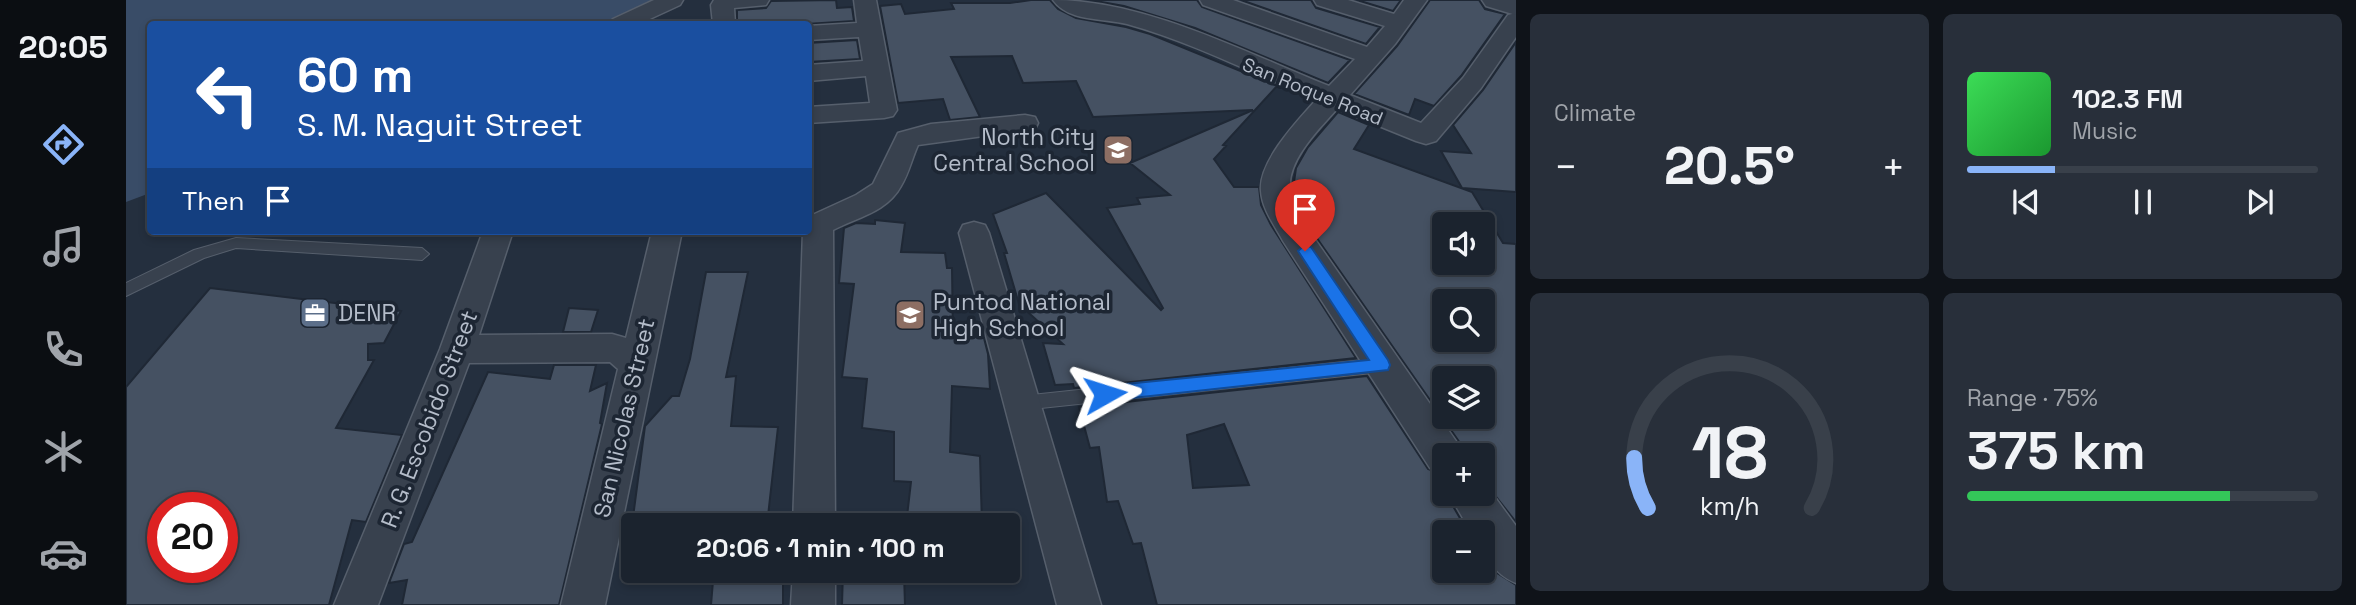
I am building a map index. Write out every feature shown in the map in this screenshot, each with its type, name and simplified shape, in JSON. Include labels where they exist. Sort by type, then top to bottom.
[{"type":"street","points":[[627,21],[672,0]]},
{"type":"street","points":[[724,21],[722,5],[727,1],[758,0]]},
{"type":"street","points":[[812,116],[884,110],[865,0]]},
{"type":"street","name":"San Roque Road","points":[[1064,0],[1083,10],[1131,18],[1173,33],[1331,99],[1426,135],[1472,83],[1516,20]]},
{"type":"street","points":[[1211,0],[1370,56]]},
{"type":"street","points":[[1325,0],[1407,11]]},
{"type":"street","points":[[1495,0],[1516,7]]},
{"type":"street","points":[[1407,11],[1331,99],[1281,164],[1275,178],[1275,192],[1294,233],[1435,443]]},
{"type":"street","points":[[812,33],[870,29]]},
{"type":"street","points":[[812,73],[876,68]]},
{"type":"street","points":[[814,513],[818,225],[862,205],[887,186],[896,158],[908,139],[931,132],[967,131],[1025,123]]},
{"type":"street","points":[[974,233],[1079,605]]},
{"type":"street","name":"R. G. Escobido Street","points":[[356,605],[457,349],[497,235]]},
{"type":"street","name":"San Nicolas Street","points":[[583,605],[666,235]]},
{"type":"street","points":[[457,349],[612,348],[625,353],[635,364]]},
{"type":"street","points":[[1477,506],[1516,562]]},
{"type":"street","points":[[813,605],[814,583]]},
{"type":"lane","points":[[126,290],[199,254],[236,243],[422,254]]},
{"type":"lane","points":[[1022,402],[1382,365]]},
{"type":"water","points":[[126,0],[659,0],[615,21],[147,21],[147,194],[126,202]]},
{"type":"building","points":[[836,0],[837,8],[852,7],[854,21],[812,24],[812,21],[737,21],[737,10],[766,8],[771,1]]},
{"type":"building","points":[[1050,0],[1058,9],[1076,18],[1150,34],[1277,86],[1223,145],[1226,146],[1214,159],[1234,187],[1259,187],[1261,205],[1271,225],[1356,358],[1074,388],[1073,384],[1055,385],[1043,343],[1063,344],[1019,304],[1004,253],[1007,253],[993,214],[1046,193],[1161,310],[1163,308],[1107,208],[1140,204],[1137,198],[1170,195],[1130,163],[1253,110],[1093,117],[1076,81],[1023,83],[1012,56],[951,57],[980,117],[950,120],[943,99],[898,103],[880,6],[901,4],[905,14],[954,9],[951,3],[1010,3]]},
{"type":"building","points":[[1090,0],[1197,0],[1202,7],[1350,60],[1328,83],[1195,28],[1124,6]]},
{"type":"building","points":[[1241,0],[1311,0],[1316,8],[1380,27],[1366,44]]},
{"type":"building","points":[[1357,0],[1401,0],[1393,11]]},
{"type":"building","points":[[1430,0],[1479,0],[1485,9],[1505,14],[1461,76],[1434,106],[1415,99],[1409,115],[1354,94],[1397,46]]},
{"type":"building","points":[[857,40],[860,59],[812,62],[812,43]]},
{"type":"building","points":[[1516,42],[1516,192],[1462,188],[1441,151],[1471,153],[1453,125],[1483,90]]},
{"type":"building","points":[[1338,112],[1369,125],[1354,149],[1472,192],[1484,212],[1432,212],[1432,275],[1495,275],[1495,230],[1503,243],[1516,244],[1516,522],[1495,495],[1495,443],[1460,443],[1450,429],[1495,429],[1495,366],[1432,366],[1432,403],[1307,224],[1293,189],[1296,168],[1308,147]]},
{"type":"building","points":[[875,220],[905,223],[901,252],[945,253],[947,268],[952,268],[953,335],[984,338],[988,354],[990,389],[952,386],[950,452],[980,456],[982,513],[907,513],[911,482],[894,481],[894,432],[862,428],[867,379],[842,377],[854,284],[839,283],[844,228],[856,223],[875,224]]},
{"type":"building","points":[[706,272],[748,272],[726,377],[736,376],[731,426],[778,427],[768,513],[634,513],[645,426],[672,396],[679,396],[690,359]]},
{"type":"building","points":[[210,288],[401,311],[384,343],[368,344],[368,360],[374,360],[336,428],[402,435],[366,522],[352,520],[329,605],[126,605],[126,387]]},
{"type":"building","points":[[569,308],[598,310],[591,332],[563,332]]},
{"type":"building","points":[[554,365],[596,365],[590,391],[607,383],[600,423],[602,424],[559,605],[402,605],[407,580],[389,583],[404,544],[412,542],[488,372],[550,379]]},
{"type":"building","points":[[1367,376],[1428,469],[1432,470],[1432,506],[1453,506],[1461,520],[1432,520],[1432,583],[1495,583],[1495,572],[1516,585],[1516,605],[1157,605],[1141,543],[1133,544],[1118,501],[1107,502],[1099,447],[1090,448],[1079,407]],"holes":[[[1224,424],[1249,485],[1193,488],[1187,435]]]},
{"type":"building","points":[[713,583],[783,583],[783,605],[711,605]]},
{"type":"building","points":[[843,583],[904,583],[905,605],[842,605]]},
{"type":"place","name":"North City Central School","points":[[1118,150]]},
{"type":"place","name":"DENR","points":[[315,313]]},
{"type":"place","name":"Puntod National High School","points":[[910,315]]},
{"type":"route","points":[[1105,394],[1382,365],[1305,251]]}]
